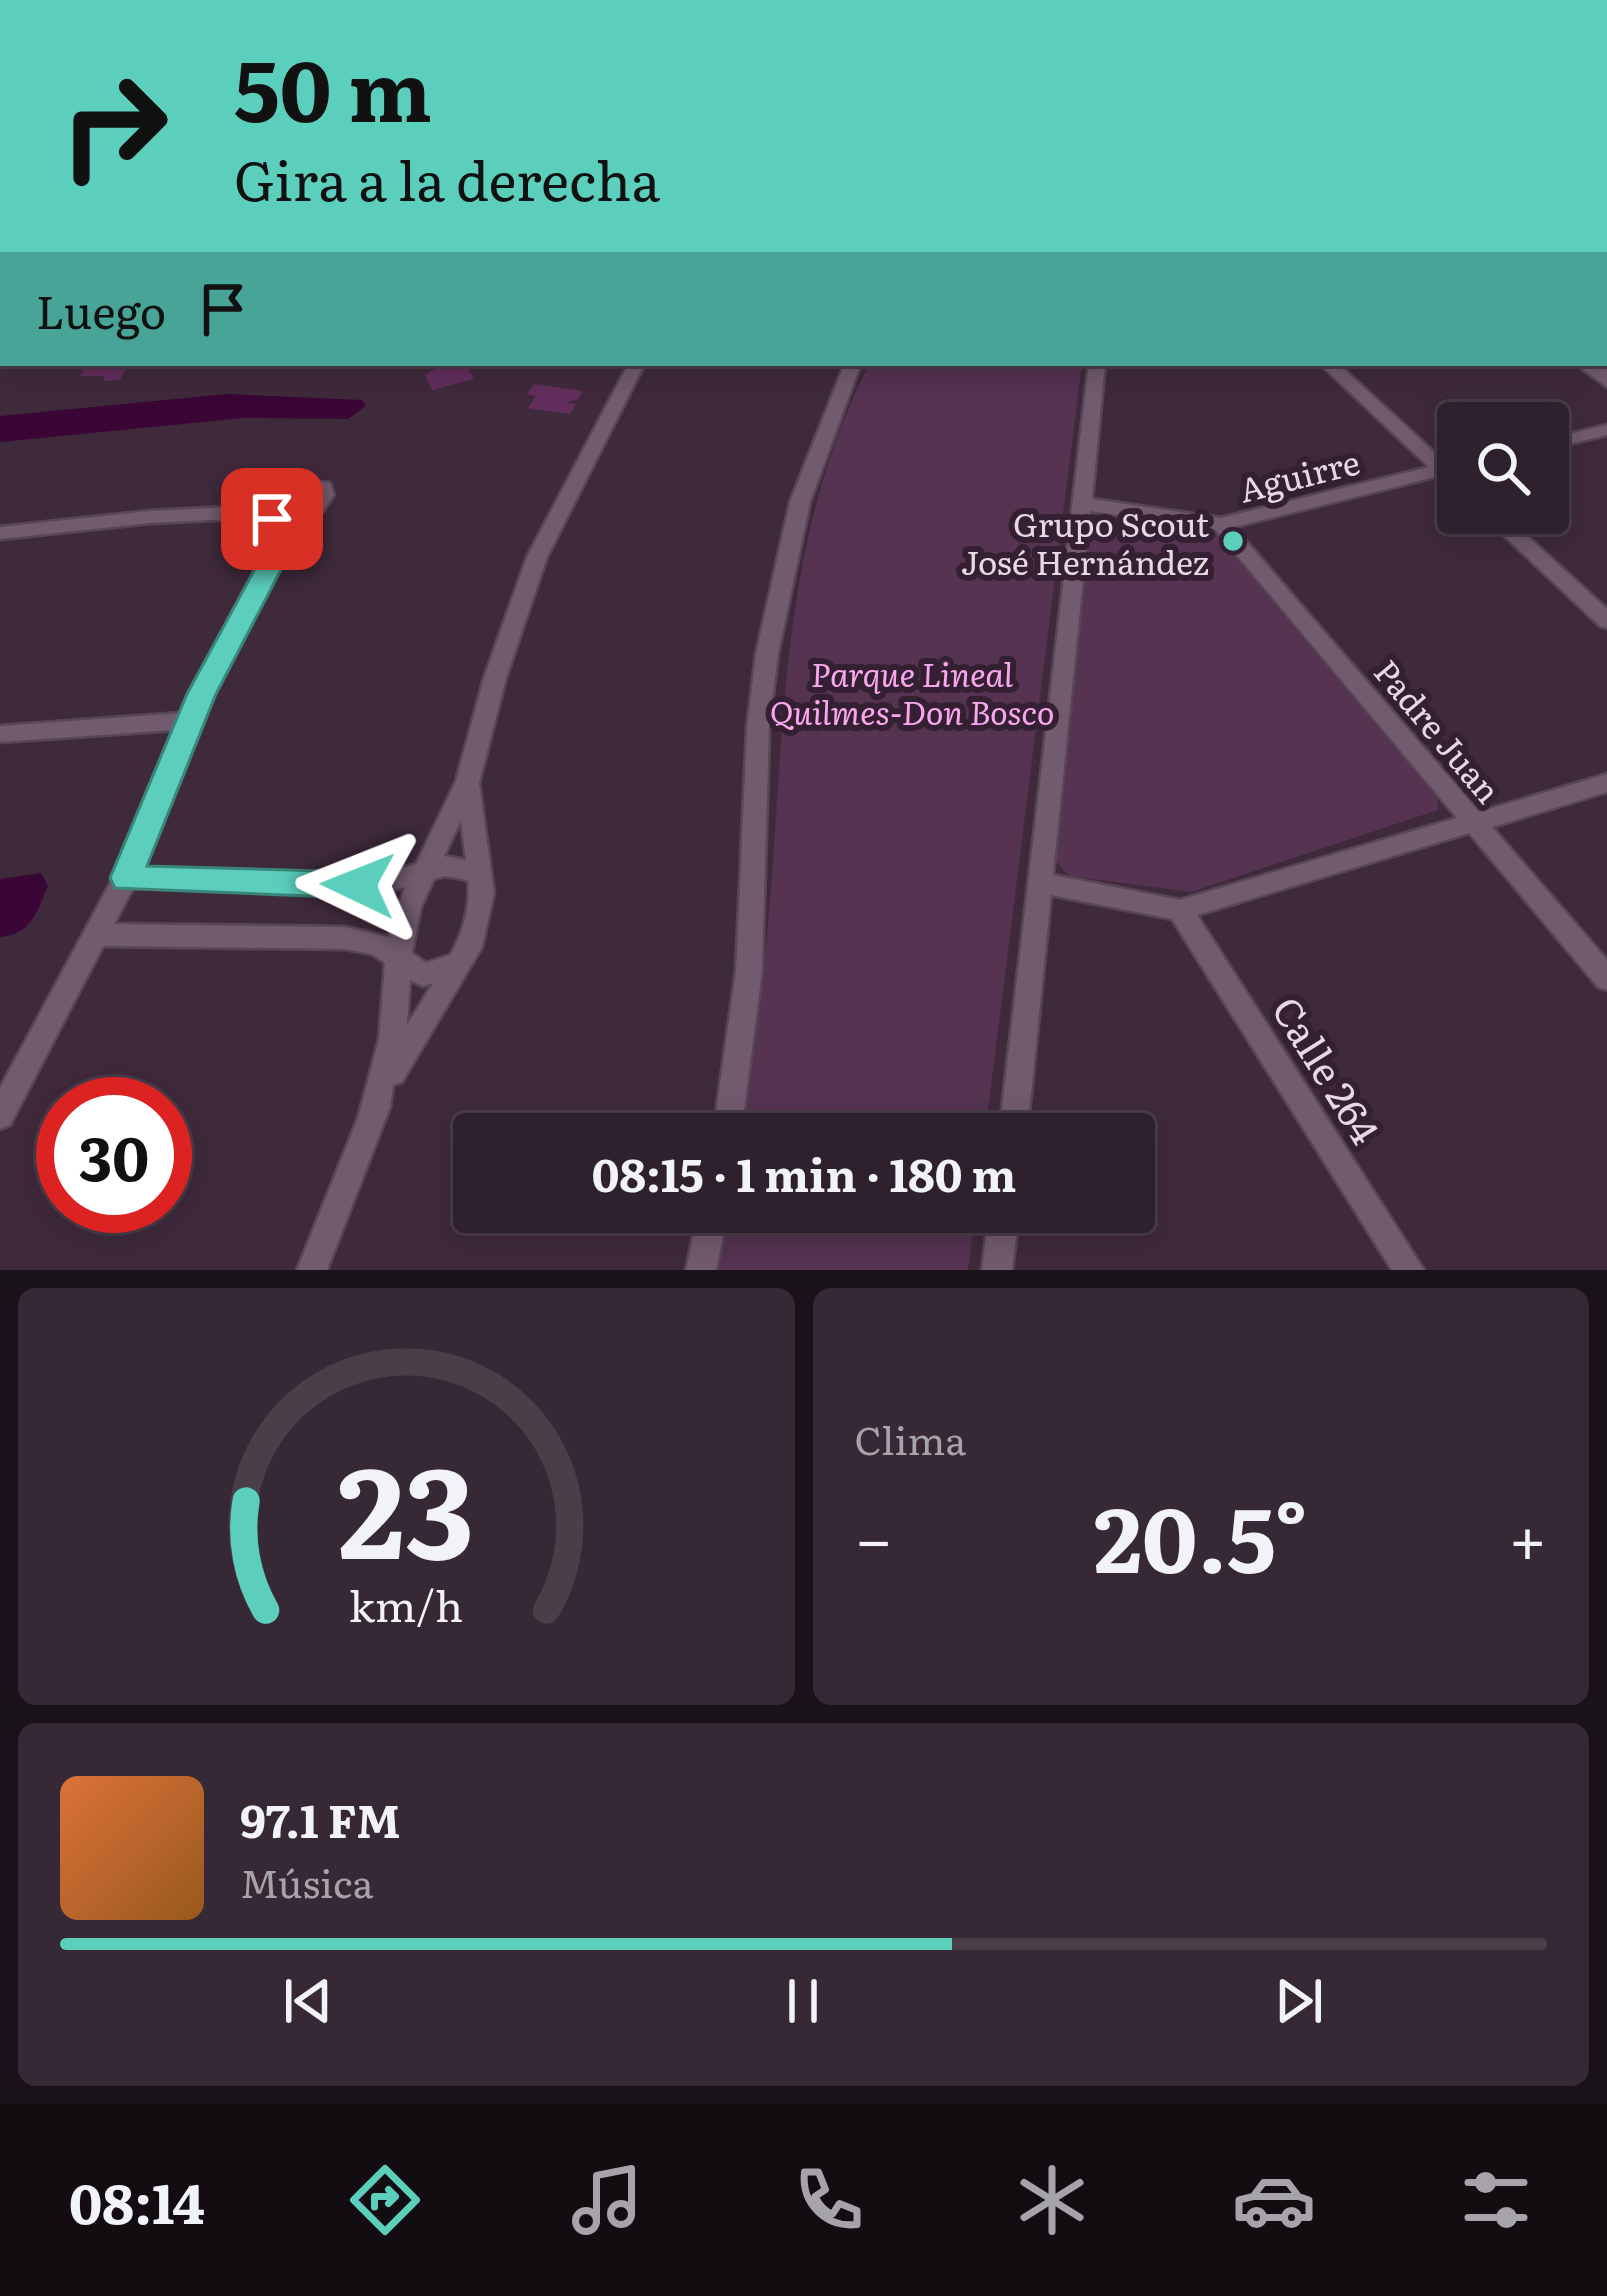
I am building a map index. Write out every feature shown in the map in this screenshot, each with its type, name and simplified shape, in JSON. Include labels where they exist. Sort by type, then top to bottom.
[{"type":"street","points":[[371,1117],[392,1039],[401,932],[468,781],[495,678],[537,557],[635,366]]},
{"type":"street","points":[[730,1113],[749,971],[758,728],[766,654],[800,502],[852,366]]},
{"type":"street","points":[[1015,1113],[1097,366]]},
{"type":"street","points":[[1330,366],[1437,459]]},
{"type":"street","points":[[1569,439],[1607,430]]},
{"type":"street","name":"Aguirre","points":[[1081,504],[1221,524],[1437,477]]},
{"type":"street","points":[[255,512],[293,483],[323,487],[325,495],[316,507],[282,526]]},
{"type":"street","points":[[0,533],[150,517],[255,512],[282,526]]},
{"type":"street","name":"Padre Juan","points":[[1221,524],[1607,979]]},
{"type":"street","points":[[0,1116],[126,878],[189,721],[282,543],[282,526]]},
{"type":"street","points":[[1513,534],[1607,621]]},
{"type":"street","points":[[0,734],[189,721]]},
{"type":"street","points":[[312,1270],[371,1117],[415,1030],[461,963],[480,906],[482,872],[468,781]]},
{"type":"street","points":[[1042,883],[1180,910],[1607,783]]},
{"type":"street","points":[[126,878],[375,885],[445,866],[482,872]]},
{"type":"street","name":"Calle 264","points":[[1180,910],[1409,1270]]},
{"type":"street","points":[[99,934],[344,938],[378,944],[423,975],[461,963]]},
{"type":"street","points":[[700,1270],[708,1233]]},
{"type":"street","points":[[997,1270],[1001,1233]]},
{"type":"green space","name":"Parque Lineal Quilmes-Don Bosco","points":[[869,366],[1082,366],[988,1113],[739,1113],[762,981],[788,666],[814,512],[837,437]]},
{"type":"green space","points":[[1107,519],[1215,533],[1437,798],[1438,810],[1191,892],[1069,876],[1053,858],[1091,525]]},
{"type":"green space","points":[[716,1233],[972,1233],[968,1270],[709,1270]]},
{"type":"shaded area","points":[[227,394],[362,400],[366,406],[348,419],[244,418],[0,442],[0,416]]},
{"type":"shaded area","points":[[41,873],[48,886],[32,920],[19,932],[0,937],[0,879]]},
{"type":"building","points":[[85,366],[127,366],[120,380],[80,376]]},
{"type":"building","points":[[440,366],[467,366],[474,379],[432,390],[425,375]]},
{"type":"building","points":[[534,384],[583,391],[578,399],[565,403],[576,404],[570,414],[528,408],[536,396],[527,394]]},
{"type":"place","name":"Grupo Scout José Hernández","points":[[1233,541]]},
{"type":"route","points":[[272,519],[282,526],[282,543],[189,721],[126,878],[358,885]]}]
